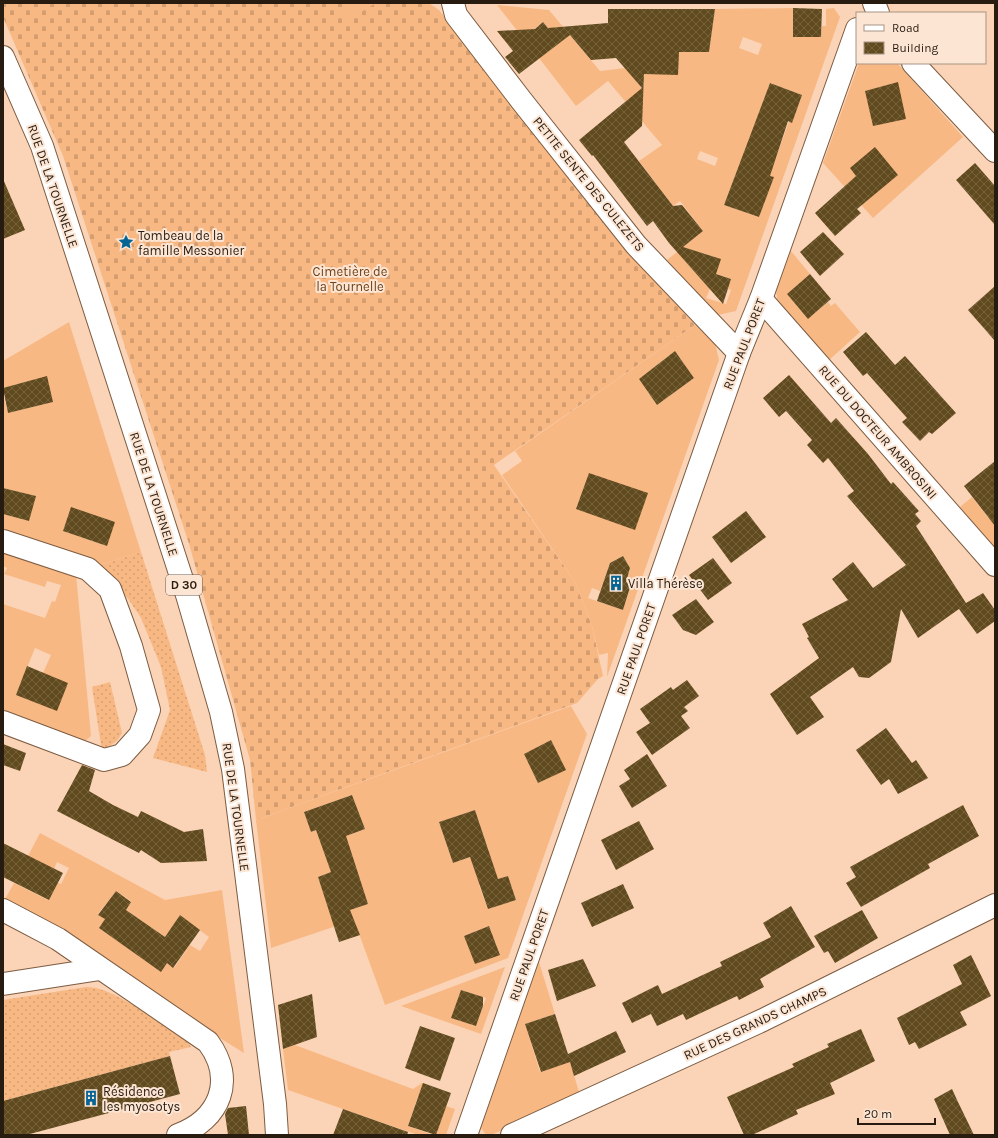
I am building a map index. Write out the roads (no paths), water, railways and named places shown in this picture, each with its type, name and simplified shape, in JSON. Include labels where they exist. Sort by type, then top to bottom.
[{"type":"street","name":"PETITE SENTE DES CULEZETS","points":[[453,3],[456,15],[636,245],[740,353]]},
{"type":"street","name":"RUE PAUL PORET","points":[[466,1135],[740,353],[856,32]]},
{"type":"street","name":"RUE DE LA TOURNELLE","points":[[3,57],[42,146],[187,595],[221,712],[233,769],[241,828],[274,1096],[276,1135]]},
{"type":"street","points":[[914,64],[995,151]]},
{"type":"street","name":"RUE DU DOCTEUR AMBROSINI","points":[[761,298],[995,565]]},
{"type":"street","points":[[3,541],[88,569],[110,589],[131,646],[149,710],[140,735],[122,755],[104,760],[3,722]]},
{"type":"street","name":"RUE DES GRANDS CHAMPS","points":[[512,1135],[763,1020],[995,905]]},
{"type":"street","points":[[3,910],[58,939],[198,1035],[213,1050],[218,1060],[222,1082],[221,1094],[216,1106],[202,1124],[178,1135]]},
{"type":"street","points":[[3,984],[100,969]]},
{"type":"place","name":"Tombeau de la famille Messonier","points":[[126,242]]},
{"type":"place","name":"Villa Thérèse","points":[[616,583]]},
{"type":"place","name":"Résidence les myosotys","points":[[91,1098]]},
{"type":"park label","name":"Cimetière de la Tournelle","points":[[350,278]]}]
